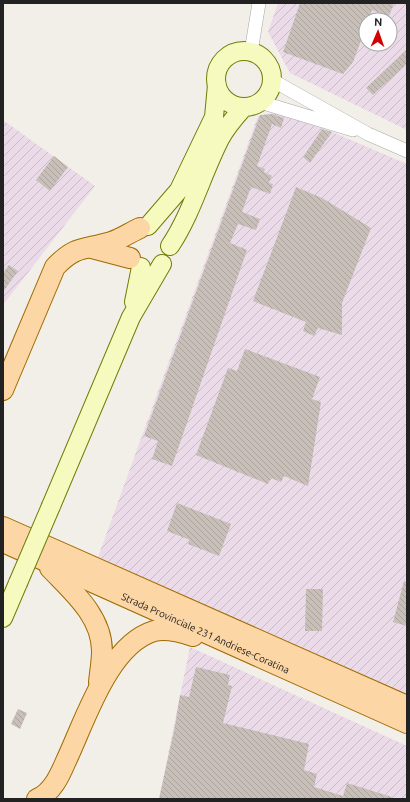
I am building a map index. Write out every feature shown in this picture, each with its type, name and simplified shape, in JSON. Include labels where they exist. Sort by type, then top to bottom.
[{"type":"main road","points":[[131,317],[136,262],[127,244],[130,237],[144,227],[179,190],[183,183],[214,117],[219,67],[225,59],[232,54],[242,51],[251,52],[260,56],[267,62],[271,71],[272,80],[269,93],[232,120],[220,138],[204,177],[170,246]]},
{"type":"main road","points":[[217,85],[221,94],[227,101],[235,106],[252,105]]},
{"type":"main road","points":[[3,390],[55,267],[66,255],[77,249],[113,241],[144,227],[154,226],[164,232],[169,239],[169,253],[131,317],[52,506],[3,618]]},
{"type":"main road","points":[[90,247],[155,268],[162,264]]},
{"type":"main road","points":[[3,515],[52,556],[95,622],[102,650],[99,689]]},
{"type":"main road","name":"Strada Provinciale 231 Andriese-Coratina","points":[[3,526],[52,556],[248,652],[407,724]]},
{"type":"main road","name":"Strada Provinciale 231 Andriese-Coratina","points":[[3,542],[52,556],[407,706]]},
{"type":"main road","points":[[37,799],[41,798],[56,782],[99,689],[114,661],[134,641],[155,631],[181,632],[248,652]]},
{"type":"street","points":[[251,52],[258,3]]},
{"type":"street","points":[[272,80],[368,134],[407,151]]},
{"type":"street","points":[[252,105],[368,134]]},
{"type":"shaded area","points":[[278,3],[407,3],[407,130],[290,73],[268,32]]},
{"type":"shaded area","points":[[276,113],[330,131],[407,164],[407,697],[98,557],[258,116]]},
{"type":"shaded area","points":[[3,120],[95,186],[3,305]]},
{"type":"shaded area","points":[[190,647],[407,746],[407,799],[159,799]]},
{"type":"building","points":[[300,3],[394,3],[391,12],[378,12],[372,10],[371,12],[358,12],[358,49],[353,62],[343,74],[283,52]]},
{"type":"building","points":[[407,49],[407,64],[373,95],[366,88]]},
{"type":"building","points":[[272,114],[284,118],[281,128],[272,124],[257,166],[265,169],[264,172],[272,176],[269,183],[273,184],[270,194],[251,187],[242,212],[260,219],[256,230],[238,224],[230,243],[247,250],[172,466],[152,459],[158,441],[144,436],[260,115]]},
{"type":"building","points":[[322,129],[332,132],[310,163],[303,157]]},
{"type":"building","points":[[54,156],[68,167],[50,191],[36,180]]},
{"type":"building","points":[[296,187],[322,198],[371,228],[342,303],[342,335],[318,328],[314,336],[303,331],[306,322],[253,301]]},
{"type":"building","points":[[9,265],[18,271],[3,292],[3,273]]},
{"type":"building","points":[[245,349],[320,377],[312,399],[321,402],[308,486],[284,476],[281,482],[271,478],[268,484],[196,455],[228,368],[237,371]]},
{"type":"building","points":[[177,503],[231,524],[219,556],[188,544],[190,540],[167,531]]},
{"type":"building","points":[[404,581],[407,582],[407,626],[393,622]]},
{"type":"building","points":[[306,589],[323,589],[322,631],[305,631]]},
{"type":"building","points":[[196,667],[230,675],[228,685],[232,686],[223,723],[309,744],[304,770],[317,774],[314,787],[343,796],[347,783],[392,797],[391,799],[159,799],[175,726],[180,695],[189,697]]},
{"type":"building","points":[[18,709],[27,713],[20,729],[11,724]]}]
